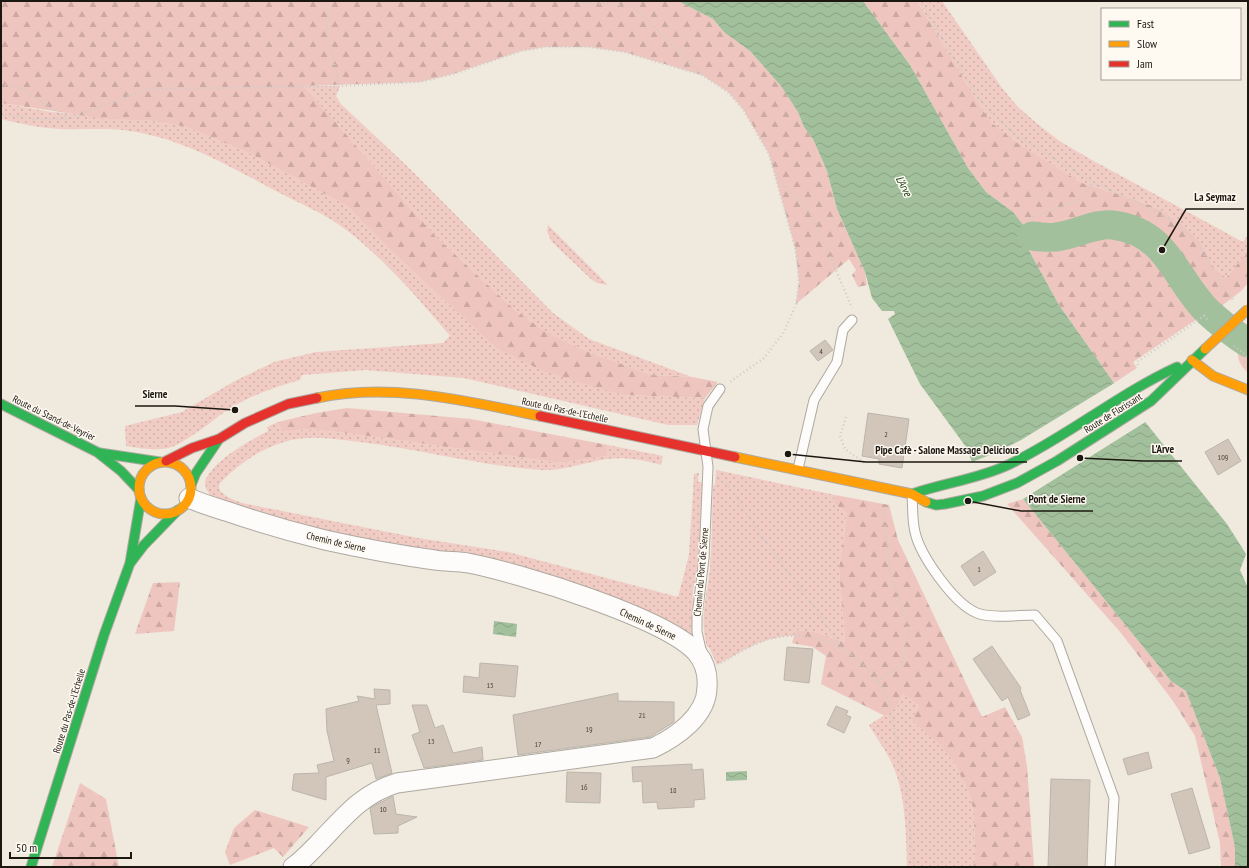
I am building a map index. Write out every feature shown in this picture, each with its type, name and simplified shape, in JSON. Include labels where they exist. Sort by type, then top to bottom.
[{"type":"main road","name":"Route de Florissant","points":[[1057,461],[1151,401],[1192,360],[1206,349],[1248,309]]},
{"type":"main road","name":"Route de Florissant","points":[[1063,434],[1140,385],[1192,360]]},
{"type":"main road","points":[[1192,360],[1213,376],[1248,390]]},
{"type":"main road","name":"Route du Pas-de-l'Echelle","points":[[163,462],[192,448],[219,439],[245,423],[288,404],[331,394],[380,391],[463,400],[915,493],[970,480],[990,473],[1023,458],[1063,434]]},
{"type":"main road","name":"Route du Stand-de-Veyrier","points":[[1,404],[97,452],[121,470],[140,494]]},
{"type":"main road","name":"Route du Pas-de-l'Echelle","points":[[130,563],[186,498],[196,473],[219,439]]},
{"type":"main road","name":"Route du Stand-de-Veyrier","points":[[97,452],[163,462]]},
{"type":"main road","name":"Route du Pas-de-l'Echelle","points":[[915,493],[923,501],[936,505],[975,499],[1016,483],[1057,461]]},
{"type":"main road","points":[[163,462],[175,463],[183,468],[188,476],[186,498],[171,513],[157,512],[145,504],[140,494],[140,480],[144,472],[151,466],[163,462]]},
{"type":"main road","name":"Route du Pas-de-l'Echelle","points":[[31,867],[104,635],[130,563],[140,494]]},
{"type":"street","name":"Chemin de Sierne","points":[[186,498],[266,525],[324,540],[388,554],[439,561],[466,562],[505,572],[581,596],[670,633],[692,648],[711,666],[707,691],[697,713],[678,734],[653,748],[404,782],[386,786],[376,790],[355,805],[304,858],[293,867]]},
{"type":"lane","points":[[798,470],[814,400],[837,362],[843,330],[852,320]]},
{"type":"lane","name":"Chemin du Pont de Sierne","points":[[711,666],[697,632],[697,616],[704,558],[708,473],[703,429],[706,415],[713,398],[720,389]]},
{"type":"lane","points":[[915,493],[912,520],[920,545],[948,590],[958,600],[977,614],[1035,615],[1057,641],[1114,798],[1110,867]]},
{"type":"path","points":[[328,1],[327,36],[340,86]]},
{"type":"path","points":[[564,1],[634,6],[702,75],[728,92],[743,109],[769,154],[795,247],[799,282],[796,304],[790,320],[775,346],[764,358],[734,380]]},
{"type":"path","points":[[920,1],[971,86],[988,109],[1016,135],[1093,182],[1174,222],[1199,244],[1220,283]]},
{"type":"path","points":[[1,114],[36,119],[69,119],[147,89],[340,86],[420,82],[453,74],[521,51],[545,47],[589,47],[614,50],[702,75]]},
{"type":"path","points":[[1,84],[20,88],[69,119]]},
{"type":"path","points":[[776,177],[813,216],[854,312],[852,320]]},
{"type":"path","points":[[1029,219],[1078,200],[1093,182]]},
{"type":"path","points":[[1141,369],[1137,362],[1193,325]]},
{"type":"path","points":[[1246,356],[1243,362],[1248,366]]},
{"type":"path","points":[[846,417],[840,436],[845,449],[871,468]]},
{"type":"path","points":[[708,473],[725,482],[812,603],[842,648]]},
{"type":"path","points":[[877,681],[902,664],[909,629],[890,572],[883,502]]},
{"type":"path","points":[[711,666],[762,642],[787,636],[816,638],[842,648],[869,669],[884,690],[889,703],[903,770],[908,804],[913,867]]},
{"type":"shaded area","points":[[917,1],[942,1],[1002,88],[1018,107],[1061,142],[1243,242],[1248,235],[1248,251],[1226,278],[1213,266],[1200,241],[1182,224],[1159,209],[1134,199],[1082,183],[1013,141],[992,123],[979,106]]},
{"type":"shaded area","points":[[304,86],[340,86],[336,96],[341,104],[409,168],[553,313],[589,339],[692,377],[651,375],[576,347],[543,330],[515,310],[434,235]]},
{"type":"shaded area","points":[[1,103],[51,112],[153,121],[187,127],[251,154],[347,206],[391,251],[495,347],[623,395],[705,398],[697,425],[668,425],[464,378],[365,370],[302,375],[300,380],[262,392],[244,400],[227,410],[190,437],[168,448],[152,449],[126,446],[125,426],[182,412],[233,382],[274,362],[316,352],[443,343],[450,336],[389,268],[349,232],[314,210],[209,156],[174,142],[127,130],[53,128],[16,123],[1,119]]},
{"type":"shaded area","points":[[548,225],[608,285],[597,283],[591,279],[552,242],[547,232]]},
{"type":"shaded area","points":[[278,422],[282,432],[306,429],[346,433],[562,463],[606,456],[608,445],[663,456],[661,465],[634,459],[614,458],[558,469],[542,470],[496,465],[383,445],[334,439],[308,438],[291,440],[262,451],[245,461],[229,474],[219,485],[219,489],[225,495],[242,503],[418,538],[508,552],[678,597],[689,555],[694,474],[699,473],[698,482],[702,482],[699,560],[693,590],[692,640],[402,548],[302,528],[213,498],[205,486],[207,477],[212,470],[218,463],[234,451],[268,431],[267,427]]},
{"type":"shaded area","points":[[716,470],[835,495],[834,503],[847,514],[839,568],[845,642],[814,632],[796,630],[794,636],[783,636],[763,641],[717,665],[709,647],[707,647],[704,626],[704,607],[710,568],[712,537],[713,486],[715,484]]},
{"type":"shaded area","points":[[903,694],[919,706],[911,720],[940,745],[954,762],[969,793],[974,813],[975,860],[973,867],[907,867],[905,817],[898,780],[889,757],[869,725],[897,707]]},
{"type":"green space","points":[[1,1],[678,1],[713,19],[724,32],[750,51],[781,86],[798,112],[804,127],[813,139],[827,171],[837,209],[865,272],[867,285],[858,287],[852,275],[856,270],[849,259],[796,304],[799,282],[795,247],[769,154],[743,109],[728,92],[702,75],[624,52],[589,47],[545,47],[521,51],[453,74],[420,82],[304,86],[434,235],[515,310],[543,330],[576,347],[651,375],[692,377],[718,382],[705,398],[623,395],[543,371],[495,347],[391,251],[347,206],[251,154],[187,127],[153,121],[99,118],[1,103]]},
{"type":"green space","points":[[863,1],[917,1],[979,105],[992,123],[1014,141],[1082,183],[1134,199],[1159,209],[1182,224],[1200,241],[1213,266],[1226,278],[1248,251],[1248,283],[1241,291],[1209,316],[1206,313],[1133,362],[1137,368],[1114,383],[1059,305],[1027,247],[1032,236],[1013,212],[986,192],[968,168],[910,65]]},
{"type":"green space","points":[[1248,335],[1248,373],[1240,363],[1238,354],[1241,345]]},
{"type":"green space","points":[[347,408],[471,419],[608,445],[606,456],[562,463],[346,433],[306,429],[282,432],[278,422],[316,413]]},
{"type":"green space","points":[[835,495],[889,505],[898,540],[982,717],[1005,707],[1022,737],[1027,766],[1034,867],[973,867],[975,860],[974,813],[969,793],[954,762],[940,745],[911,720],[919,706],[903,694],[897,707],[885,716],[821,684],[826,656],[813,647],[792,643],[796,630],[814,632],[845,642],[839,568],[847,514],[834,503]]},
{"type":"green space","points":[[1023,499],[1171,681],[1186,691],[1220,778],[1235,847],[1235,867],[1221,867],[1220,843],[1195,736],[1173,701],[1121,633],[1007,504]]},
{"type":"green space","points":[[180,582],[174,631],[135,634],[153,583]]},
{"type":"green space","points":[[80,783],[106,799],[119,867],[52,867]]},
{"type":"green space","points":[[255,810],[309,827],[283,857],[274,848],[230,865],[225,852],[234,828]]},
{"type":"water","points":[[678,1],[863,1],[910,65],[968,168],[986,192],[1013,212],[1032,236],[1027,247],[1059,305],[1114,383],[1227,524],[1246,554],[1240,570],[1248,588],[1248,867],[1235,867],[1235,847],[1220,778],[1186,691],[1171,681],[1023,499],[972,462],[966,447],[920,384],[888,319],[895,314],[894,311],[882,311],[872,298],[865,272],[837,209],[827,171],[813,139],[804,127],[798,112],[781,86],[750,51],[724,32],[713,19]]},
{"type":"water","points":[[494,621],[517,624],[516,637],[493,634]]},
{"type":"water","points":[[747,771],[747,780],[726,781],[726,772]]},
{"type":"pier","points":[[1116,382],[1147,421],[1023,499],[1021,500],[970,463],[1021,440]]},
{"type":"building","points":[[825,340],[833,350],[818,361],[810,351]]},
{"type":"building","points":[[868,413],[909,419],[902,468],[879,464],[879,459],[862,456]]},
{"type":"building","points":[[1228,439],[1241,461],[1218,475],[1205,452]]},
{"type":"building","points":[[983,551],[996,572],[974,586],[961,566]]},
{"type":"building","points":[[992,646],[1021,688],[1020,690],[1030,715],[1018,720],[1008,697],[1002,701],[973,659]]},
{"type":"building","points":[[787,647],[813,649],[809,683],[784,680]]},
{"type":"building","points":[[480,663],[518,666],[515,697],[463,692],[464,676],[479,678]]},
{"type":"building","points":[[374,689],[390,690],[390,704],[376,705],[392,773],[376,779],[372,763],[326,777],[326,800],[292,790],[294,774],[319,773],[317,765],[334,761],[327,731],[326,709],[359,701],[357,696],[375,699]]},
{"type":"building","points":[[618,693],[618,701],[674,702],[674,722],[650,737],[518,755],[513,715]]},
{"type":"building","points":[[412,705],[427,705],[435,728],[443,725],[453,753],[482,747],[483,760],[424,768],[412,735],[420,732]]},
{"type":"building","points":[[836,706],[848,711],[846,715],[851,717],[844,733],[827,725]]},
{"type":"building","points":[[1148,752],[1152,768],[1128,775],[1123,759]]},
{"type":"building","points":[[692,764],[692,770],[703,769],[705,799],[694,800],[694,807],[658,809],[657,802],[643,803],[642,781],[633,782],[632,767]]},
{"type":"building","points":[[567,772],[601,773],[600,803],[566,802]]},
{"type":"building","points":[[1051,779],[1090,780],[1087,867],[1048,867]]},
{"type":"building","points":[[1192,788],[1210,848],[1189,854],[1171,794]]},
{"type":"building","points":[[393,796],[396,814],[417,817],[398,826],[398,833],[374,834],[370,808]]},
{"type":"waterway","points":[[1032,236],[1063,236],[1092,227],[1106,225],[1132,229],[1146,237],[1169,259],[1196,298],[1207,311],[1237,336],[1248,343]]},
{"type":"traffic: fast","points":[[926,502],[936,505],[945,504],[983,496],[1017,483],[1057,461],[1151,401],[1205,349]]},
{"type":"traffic: fast","points":[[912,494],[985,474],[1008,465],[1051,442],[1134,390],[1177,367]]},
{"type":"traffic: fast","points":[[1,404],[97,452],[121,471],[139,490]]},
{"type":"traffic: fast","points":[[191,485],[196,473],[219,439]]},
{"type":"traffic: fast","points":[[100,453],[160,462]]},
{"type":"traffic: fast","points":[[31,867],[104,635],[130,563],[141,498]]},
{"type":"traffic: fast","points":[[131,562],[144,545],[178,510]]},
{"type":"traffic: slow","points":[[1205,349],[1248,309]]},
{"type":"traffic: slow","points":[[1192,360],[1213,376],[1248,390]]},
{"type":"traffic: slow","points":[[317,398],[373,392],[428,395],[456,399],[540,416]]},
{"type":"traffic: slow","points":[[735,457],[912,494],[926,502]]},
{"type":"traffic: slow","points":[[165,462],[175,464],[183,470],[189,478],[191,488],[189,498],[183,506],[175,512],[165,514],[155,512],[147,506],[141,498],[139,488],[141,478],[147,470],[155,464],[165,462]]},
{"type":"traffic: jam","points":[[166,461],[192,448],[219,439],[245,423],[288,404],[317,398]]},
{"type":"traffic: jam","points":[[540,416],[735,457]]},
{"type":"place","name":"La Seymaz","points":[[1162,250]]},
{"type":"place","name":"Sierne","points":[[235,410]]},
{"type":"place","name":"Pipe Cafè - Salone Massage Delicious","points":[[788,454]]},
{"type":"place","name":"L'Arve","points":[[1080,458]]},
{"type":"place","name":"Pont de Sierne","points":[[968,501]]}]
